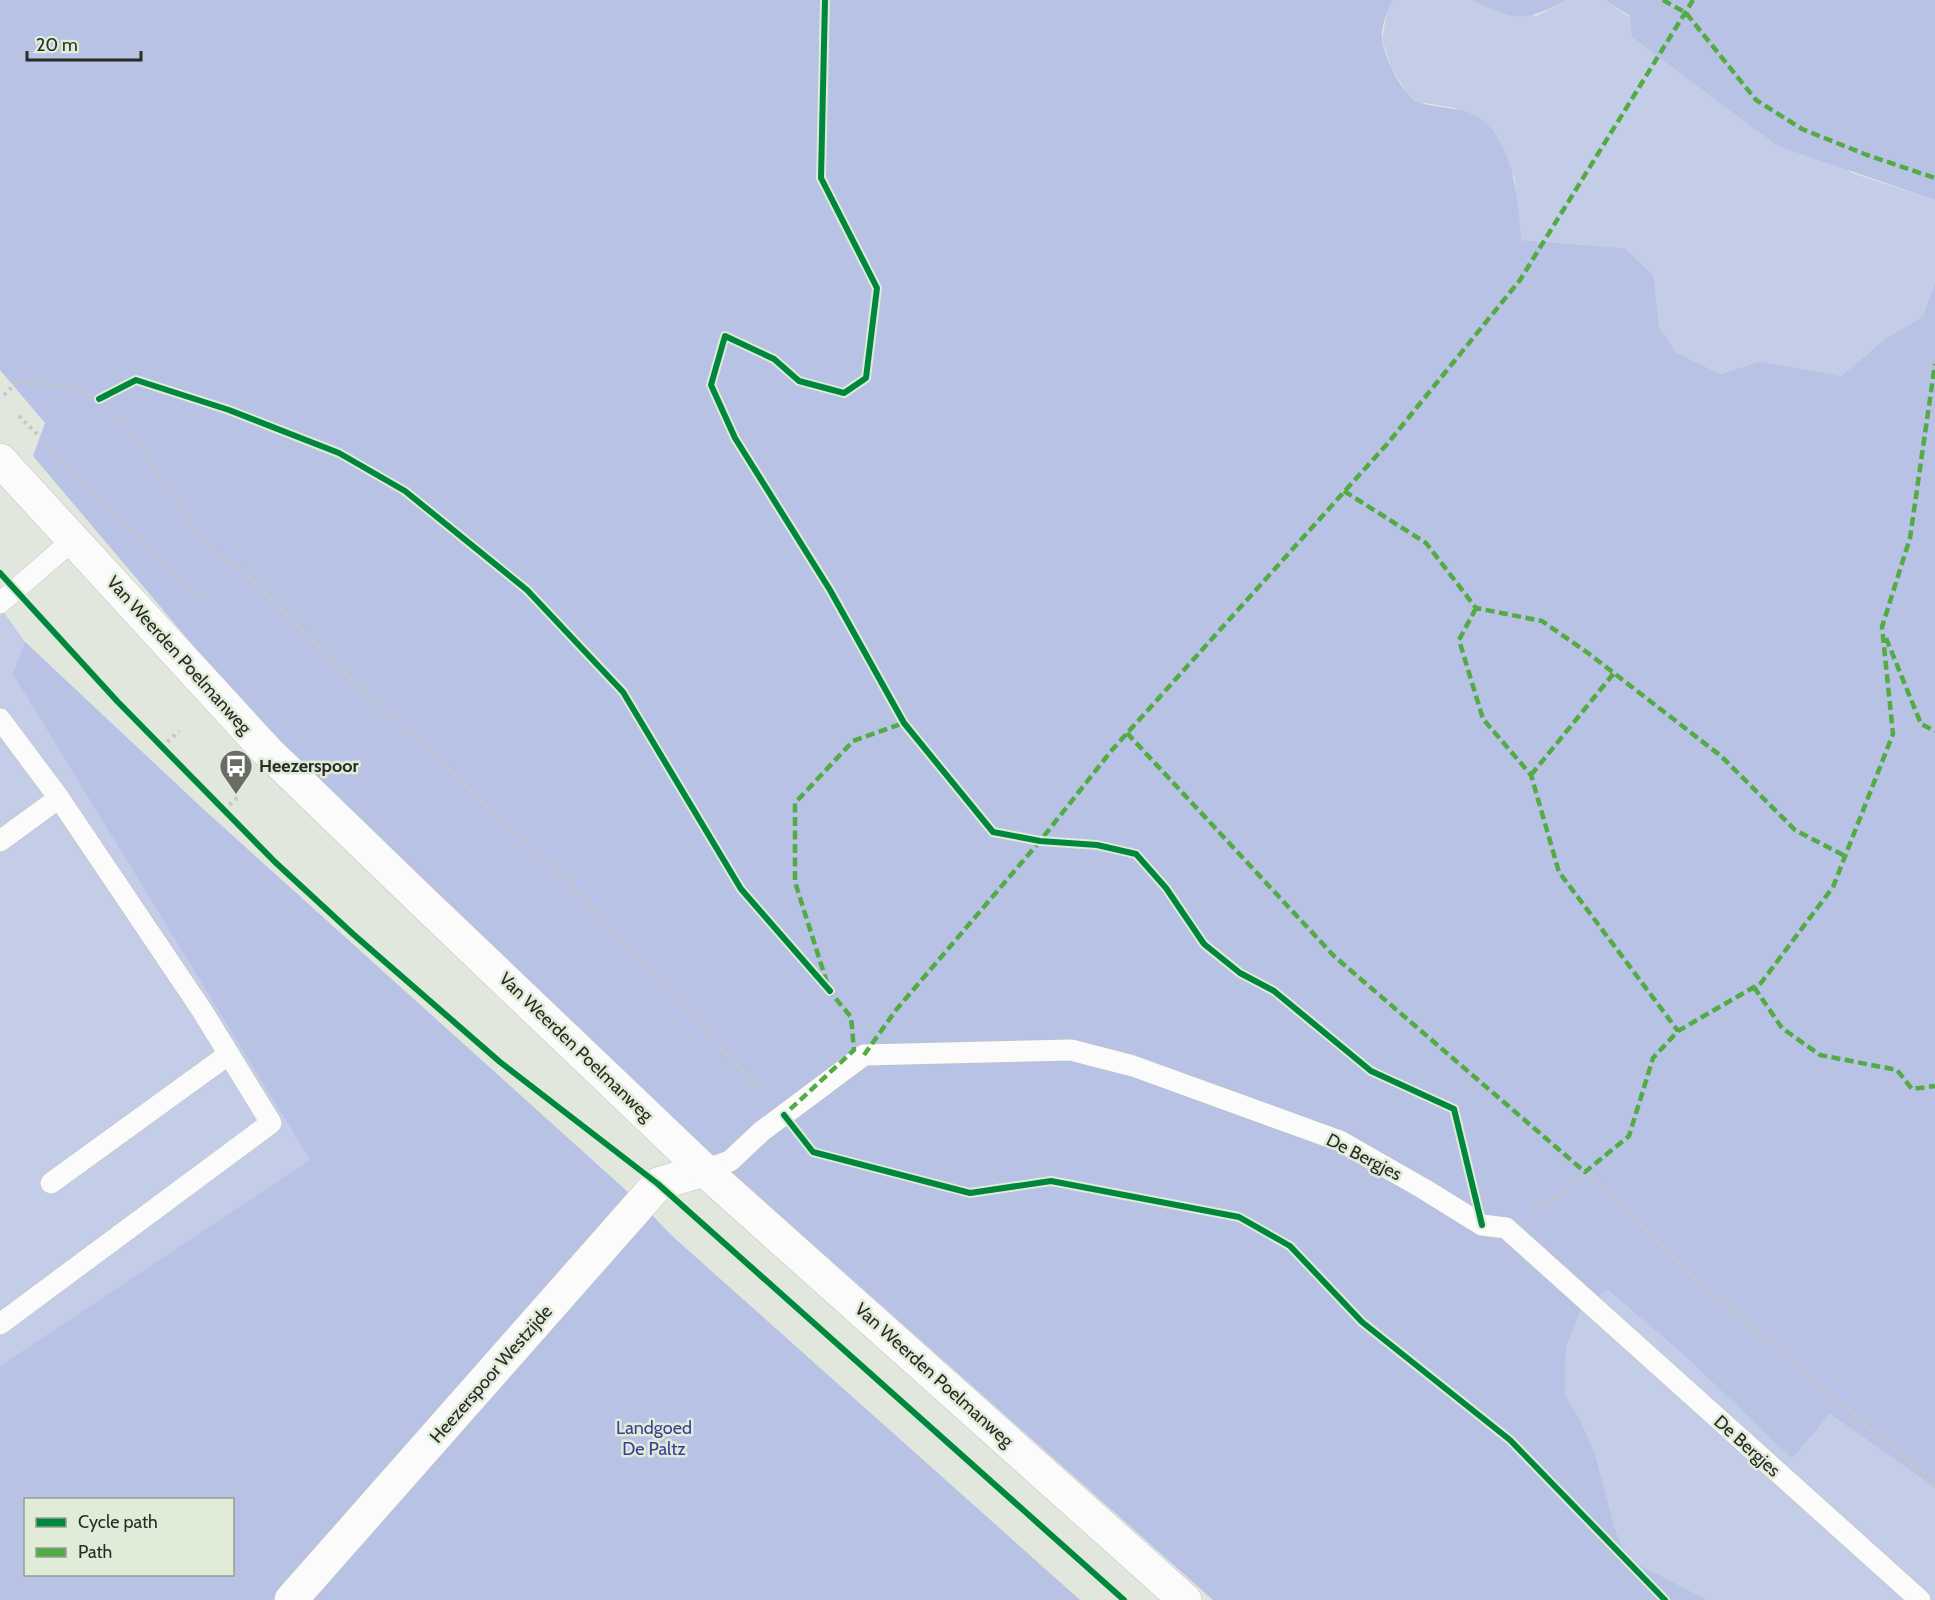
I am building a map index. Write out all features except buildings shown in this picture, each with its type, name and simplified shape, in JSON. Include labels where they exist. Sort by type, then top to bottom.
[{"type":"main road","name":"Van Weerden Poelmanweg","points":[[0,460],[267,751],[704,1170],[1185,1600]]},
{"type":"main road","name":"Heezerspoor Westzijde","points":[[291,1600],[658,1184],[704,1170]]},
{"type":"lane","points":[[0,603],[74,539]]},
{"type":"lane","points":[[0,1324],[271,1123],[229,1054],[59,798],[2,725]]},
{"type":"lane","points":[[0,841],[59,798]]},
{"type":"lane","name":"De Bergjes","points":[[704,1170],[730,1161],[762,1131],[864,1055],[1071,1050],[1132,1066],[1340,1141],[1482,1225],[1506,1228],[1920,1600]]},
{"type":"lane","points":[[51,1183],[229,1054]]},
{"type":"path","points":[[9,402],[2,393],[17,382],[67,386],[99,399],[128,428],[201,540],[246,574],[330,658],[564,878],[784,1115]]},
{"type":"path","points":[[15,409],[19,417],[206,602]]},
{"type":"path","points":[[19,417],[19,426]]},
{"type":"path","points":[[162,747],[179,730]]},
{"type":"path","points":[[154,739],[170,755]]},
{"type":"path","points":[[224,810],[240,795]]},
{"type":"path","points":[[216,802],[232,817]]},
{"type":"path","points":[[1506,1228],[1564,1192],[1586,1172],[1694,1277],[1935,1485]]},
{"type":"green space","points":[[0,0],[1393,0],[1382,29],[1382,39],[1386,55],[1395,74],[1406,92],[1418,102],[1472,114],[1487,124],[1497,136],[1514,179],[1522,240],[1625,248],[1654,276],[1659,327],[1677,353],[1721,374],[1760,361],[1841,376],[1885,339],[1923,316],[1935,282],[1935,1488],[1830,1414],[1792,1459],[1687,1358],[1608,1290],[1581,1309],[1566,1347],[1565,1395],[1580,1420],[1596,1457],[1615,1529],[1624,1550],[1634,1562],[1708,1600],[1213,1600],[730,1171],[307,780],[33,456],[45,423],[0,370]]},
{"type":"green space","points":[[1393,0],[1471,0],[1487,7],[1537,16],[1566,0],[1605,0],[1852,173],[1935,200],[1935,282],[1923,316],[1885,339],[1841,376],[1760,361],[1721,374],[1677,353],[1659,327],[1654,276],[1625,248],[1522,240],[1514,176],[1455,108],[1418,102],[1408,95],[1391,67],[1382,39],[1387,12]]},
{"type":"green space","points":[[1471,0],[1566,0],[1539,13],[1519,16],[1499,12]]},
{"type":"green space","points":[[1605,0],[1935,0],[1935,200],[1778,146],[1632,37],[1630,16]]},
{"type":"green space","name":"Landgoed De Paltz","points":[[0,607],[25,642],[203,809],[641,1204],[672,1236],[1080,1600],[0,1600]]},
{"type":"green space","name":"Landgoed De Paltz","points":[[25,642],[203,809],[641,1204],[672,1236],[1080,1600],[0,1600],[0,1366],[310,1160],[13,674]]},
{"type":"green space","points":[[1608,1290],[1687,1358],[1792,1459],[1830,1414],[1935,1488],[1935,1600],[1708,1600],[1634,1562],[1624,1550],[1615,1529],[1596,1457],[1565,1395],[1566,1347],[1581,1309]]},
{"type":"marked path","points":[[1663,0],[1686,13],[1756,100],[1802,129],[1867,155],[1935,178]]},
{"type":"marked path","points":[[864,1055],[896,1010],[1040,841],[1112,750],[1388,443],[1520,280],[1693,0]]},
{"type":"marked path","points":[[1127,733],[1334,956],[1585,1172],[1629,1136],[1653,1058],[1678,1031],[1761,983],[1833,887],[1893,734],[1882,627],[1910,538],[1935,364]]},
{"type":"marked path","points":[[1344,491],[1426,543],[1476,608],[1542,621],[1588,653],[1721,756],[1795,830],[1845,856]]},
{"type":"marked path","points":[[1476,608],[1459,640],[1483,719],[1531,775],[1559,872],[1678,1031]]},
{"type":"marked path","points":[[1886,638],[1921,724],[1935,731]]},
{"type":"marked path","points":[[1531,775],[1614,673]]},
{"type":"marked path","points":[[827,983],[795,882],[795,803],[853,741],[904,723]]},
{"type":"marked path","points":[[1754,987],[1782,1028],[1820,1055],[1897,1070],[1912,1089],[1935,1086]]},
{"type":"marked path","points":[[787,1119],[784,1115],[854,1050],[851,1017],[827,988]]},
{"type":"cycle path","points":[[825,0],[821,178],[877,288],[866,378],[844,393],[799,381],[774,359],[725,336],[711,385],[735,438],[830,590],[904,723],[993,832],[1040,841],[1097,845],[1136,854],[1166,888],[1204,944],[1240,973],[1274,991],[1371,1071],[1454,1109],[1482,1225]]},
{"type":"cycle path","points":[[99,399],[136,380],[229,410],[339,453],[405,491],[527,590],[623,692],[741,889],[830,991]]},
{"type":"cycle path","points":[[0,573],[117,701],[275,862],[353,934],[500,1062],[658,1184],[1124,1600]]},
{"type":"cycle path","points":[[784,1115],[813,1152],[970,1193],[1051,1181],[1239,1217],[1290,1246],[1362,1322],[1510,1440],[1665,1600]]},
{"type":"place","name":"Heezerspoor","points":[[236,795]]}]
